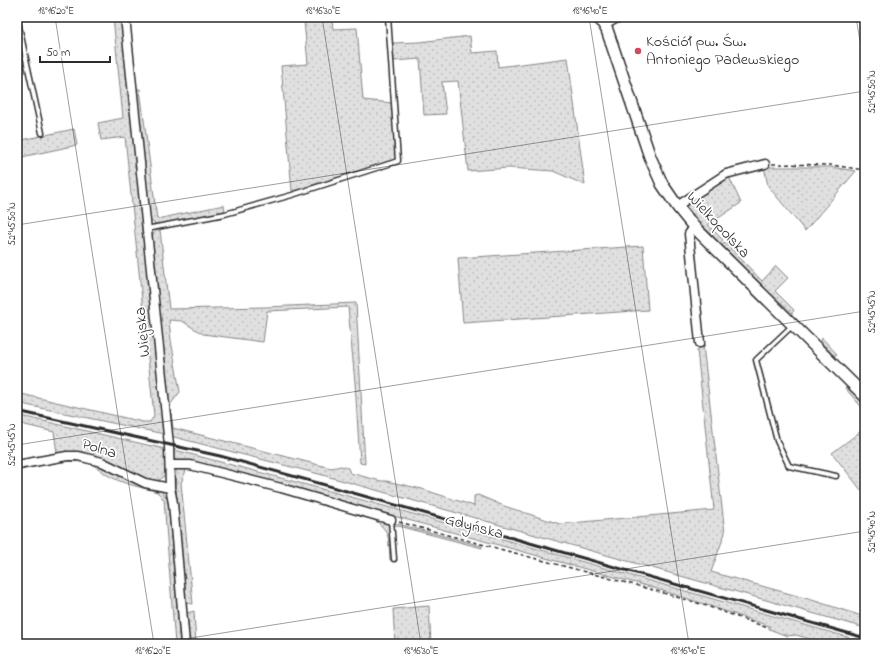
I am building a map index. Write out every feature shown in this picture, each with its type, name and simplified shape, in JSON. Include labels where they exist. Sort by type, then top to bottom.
[{"type":"street","name":"Wiejska","points":[[125,17],[170,465],[170,488],[173,503],[185,644]]},
{"type":"street","name":"Wielkopolska","points":[[596,17],[601,20],[605,26],[616,53],[650,156],[662,184],[677,206],[694,227],[794,324],[865,396]]},
{"type":"street","points":[[605,26],[617,18],[623,17]]},
{"type":"street","points":[[677,206],[726,174],[764,164]]},
{"type":"street","points":[[694,227],[689,234],[700,343]]},
{"type":"street","name":"Polna","points":[[17,465],[67,456],[78,456],[102,462],[144,483],[170,488]]},
{"type":"street","points":[[170,465],[190,466],[205,469],[280,488],[391,520]]},
{"type":"lane","points":[[17,17],[42,133]]},
{"type":"lane","points":[[146,229],[225,214],[292,195],[398,161],[388,17]]},
{"type":"lane","points":[[794,324],[756,360],[777,441],[789,466],[836,476]]},
{"type":"lane","points":[[391,520],[394,559]]},
{"type":"path","points":[[764,164],[831,165],[865,170]]},
{"type":"path","name":"Gdyńska","points":[[391,520],[653,590],[768,628]]},
{"type":"shaded area","points":[[113,17],[121,17],[164,434],[17,403],[17,393],[143,422],[150,422],[154,416],[125,137],[101,140],[98,123],[123,118]]},
{"type":"shaded area","points":[[332,20],[333,29],[357,28],[363,100],[392,103],[396,160],[292,191],[281,66],[308,64],[304,21]]},
{"type":"shaded area","points":[[470,36],[472,53],[497,51],[498,67],[568,58],[585,185],[553,171],[509,168],[468,171],[458,81],[442,82],[446,114],[424,115],[420,59],[394,61],[393,43],[419,42]]},
{"type":"shaded area","points":[[136,89],[140,89],[157,219],[224,205],[225,211],[161,224],[155,224],[149,219]]},
{"type":"shaded area","points":[[74,129],[77,145],[17,158],[17,141]]},
{"type":"shaded area","points":[[764,167],[830,167],[856,171],[805,231],[768,186]]},
{"type":"shaded area","points":[[729,177],[741,203],[708,225],[723,240],[720,243],[684,204]]},
{"type":"shaded area","points":[[157,230],[160,230],[169,309],[356,303],[365,464],[360,463],[348,307],[267,311],[263,342],[203,334],[182,321],[169,320],[180,392],[170,405],[173,428],[331,468],[341,466],[348,468],[350,473],[422,489],[474,506],[474,496],[478,495],[504,506],[560,524],[714,510],[697,350],[703,345],[725,533],[711,572],[812,600],[865,617],[865,628],[319,474],[170,436],[150,240],[152,235]]},
{"type":"shaded area","points":[[725,242],[762,281],[776,266],[788,278],[775,291],[794,310],[792,313],[759,283],[722,245]]},
{"type":"shaded area","points":[[643,246],[648,310],[463,323],[458,258]]},
{"type":"shaded area","points":[[822,338],[837,354],[834,356],[821,342]]},
{"type":"shaded area","points":[[848,386],[865,406],[865,411],[845,388]]},
{"type":"shaded area","points":[[17,415],[165,449],[165,474],[159,480],[147,480],[97,456],[80,453],[57,453],[54,432],[17,423]]},
{"type":"shaded area","points":[[865,428],[865,495],[832,453]]},
{"type":"shaded area","points":[[171,449],[345,495],[865,642],[865,644],[828,644],[796,635],[787,636],[769,629],[769,626],[654,588],[314,494],[177,461],[172,457]]},
{"type":"shaded area","points":[[67,460],[90,462],[113,470],[157,489],[162,492],[168,500],[180,644],[175,644],[164,500],[157,492],[118,480],[87,463],[69,461],[17,471],[17,469],[37,464]]},
{"type":"shaded area","points":[[179,468],[187,468],[181,483],[193,604],[186,603],[175,475]]},
{"type":"shaded area","points":[[368,515],[389,522],[392,560],[390,560],[388,538],[385,530]]},
{"type":"shaded area","points":[[394,523],[482,546],[482,548],[394,525]]},
{"type":"shaded area","points":[[429,606],[431,644],[395,644],[393,609]]},
{"type":"shaded area","points":[[194,611],[196,644],[189,644],[187,613]]},
{"type":"railway","points":[[17,411],[220,456],[865,638]]},
{"type":"place","name":"Kościół pw. Św. Antoniego Padewskiego","points":[[638,51]]}]
